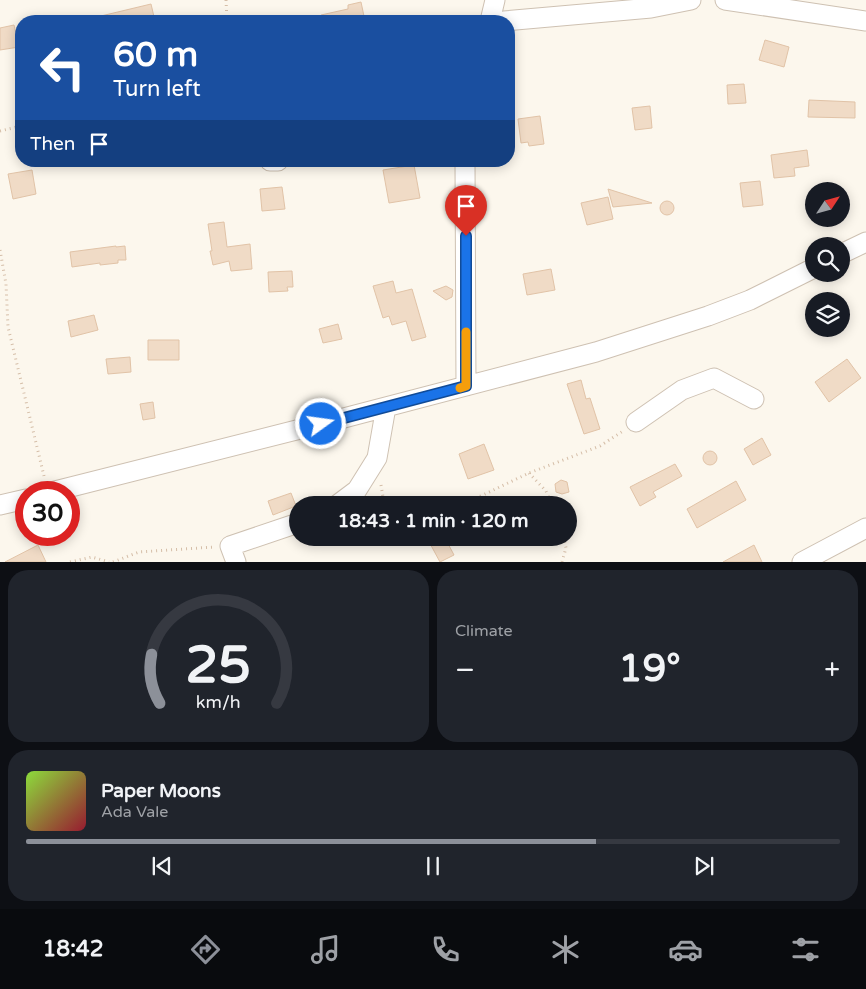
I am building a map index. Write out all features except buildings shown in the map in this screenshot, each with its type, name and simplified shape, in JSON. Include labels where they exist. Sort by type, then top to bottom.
[{"type":"street","points":[[491,15],[495,0]]},
{"type":"street","points":[[515,20],[651,8],[691,0]]},
{"type":"street","points":[[724,0],[866,21]]},
{"type":"street","points":[[465,167],[466,386]]},
{"type":"street","points":[[850,250],[866,242]]},
{"type":"street","points":[[78,481],[386,407],[596,352],[708,316],[750,300],[805,272]]},
{"type":"street","points":[[636,422],[682,390],[714,378],[754,399]]},
{"type":"street","points":[[349,496],[357,490],[376,458],[386,407]]},
{"type":"street","points":[[0,506],[15,502]]},
{"type":"street","points":[[233,554],[289,527]]},
{"type":"street","points":[[802,562],[866,528]]},
{"type":"path","points":[[226,0],[227,15]]},
{"type":"path","points":[[0,131],[15,127]]},
{"type":"path","points":[[0,250],[6,284],[8,327],[47,481]]},
{"type":"path","points":[[481,496],[529,473],[600,446],[636,422]]},
{"type":"path","points":[[529,473],[546,491],[548,496]]},
{"type":"path","points":[[562,562],[566,546]]},
{"type":"path","points":[[113,562],[139,552],[233,554]]},
{"type":"path","points":[[70,562],[92,557],[109,562]]},
{"type":"slow traffic","points":[[460,388],[466,386],[466,332]]},
{"type":"route","points":[[321,424],[466,386],[466,236]]}]
